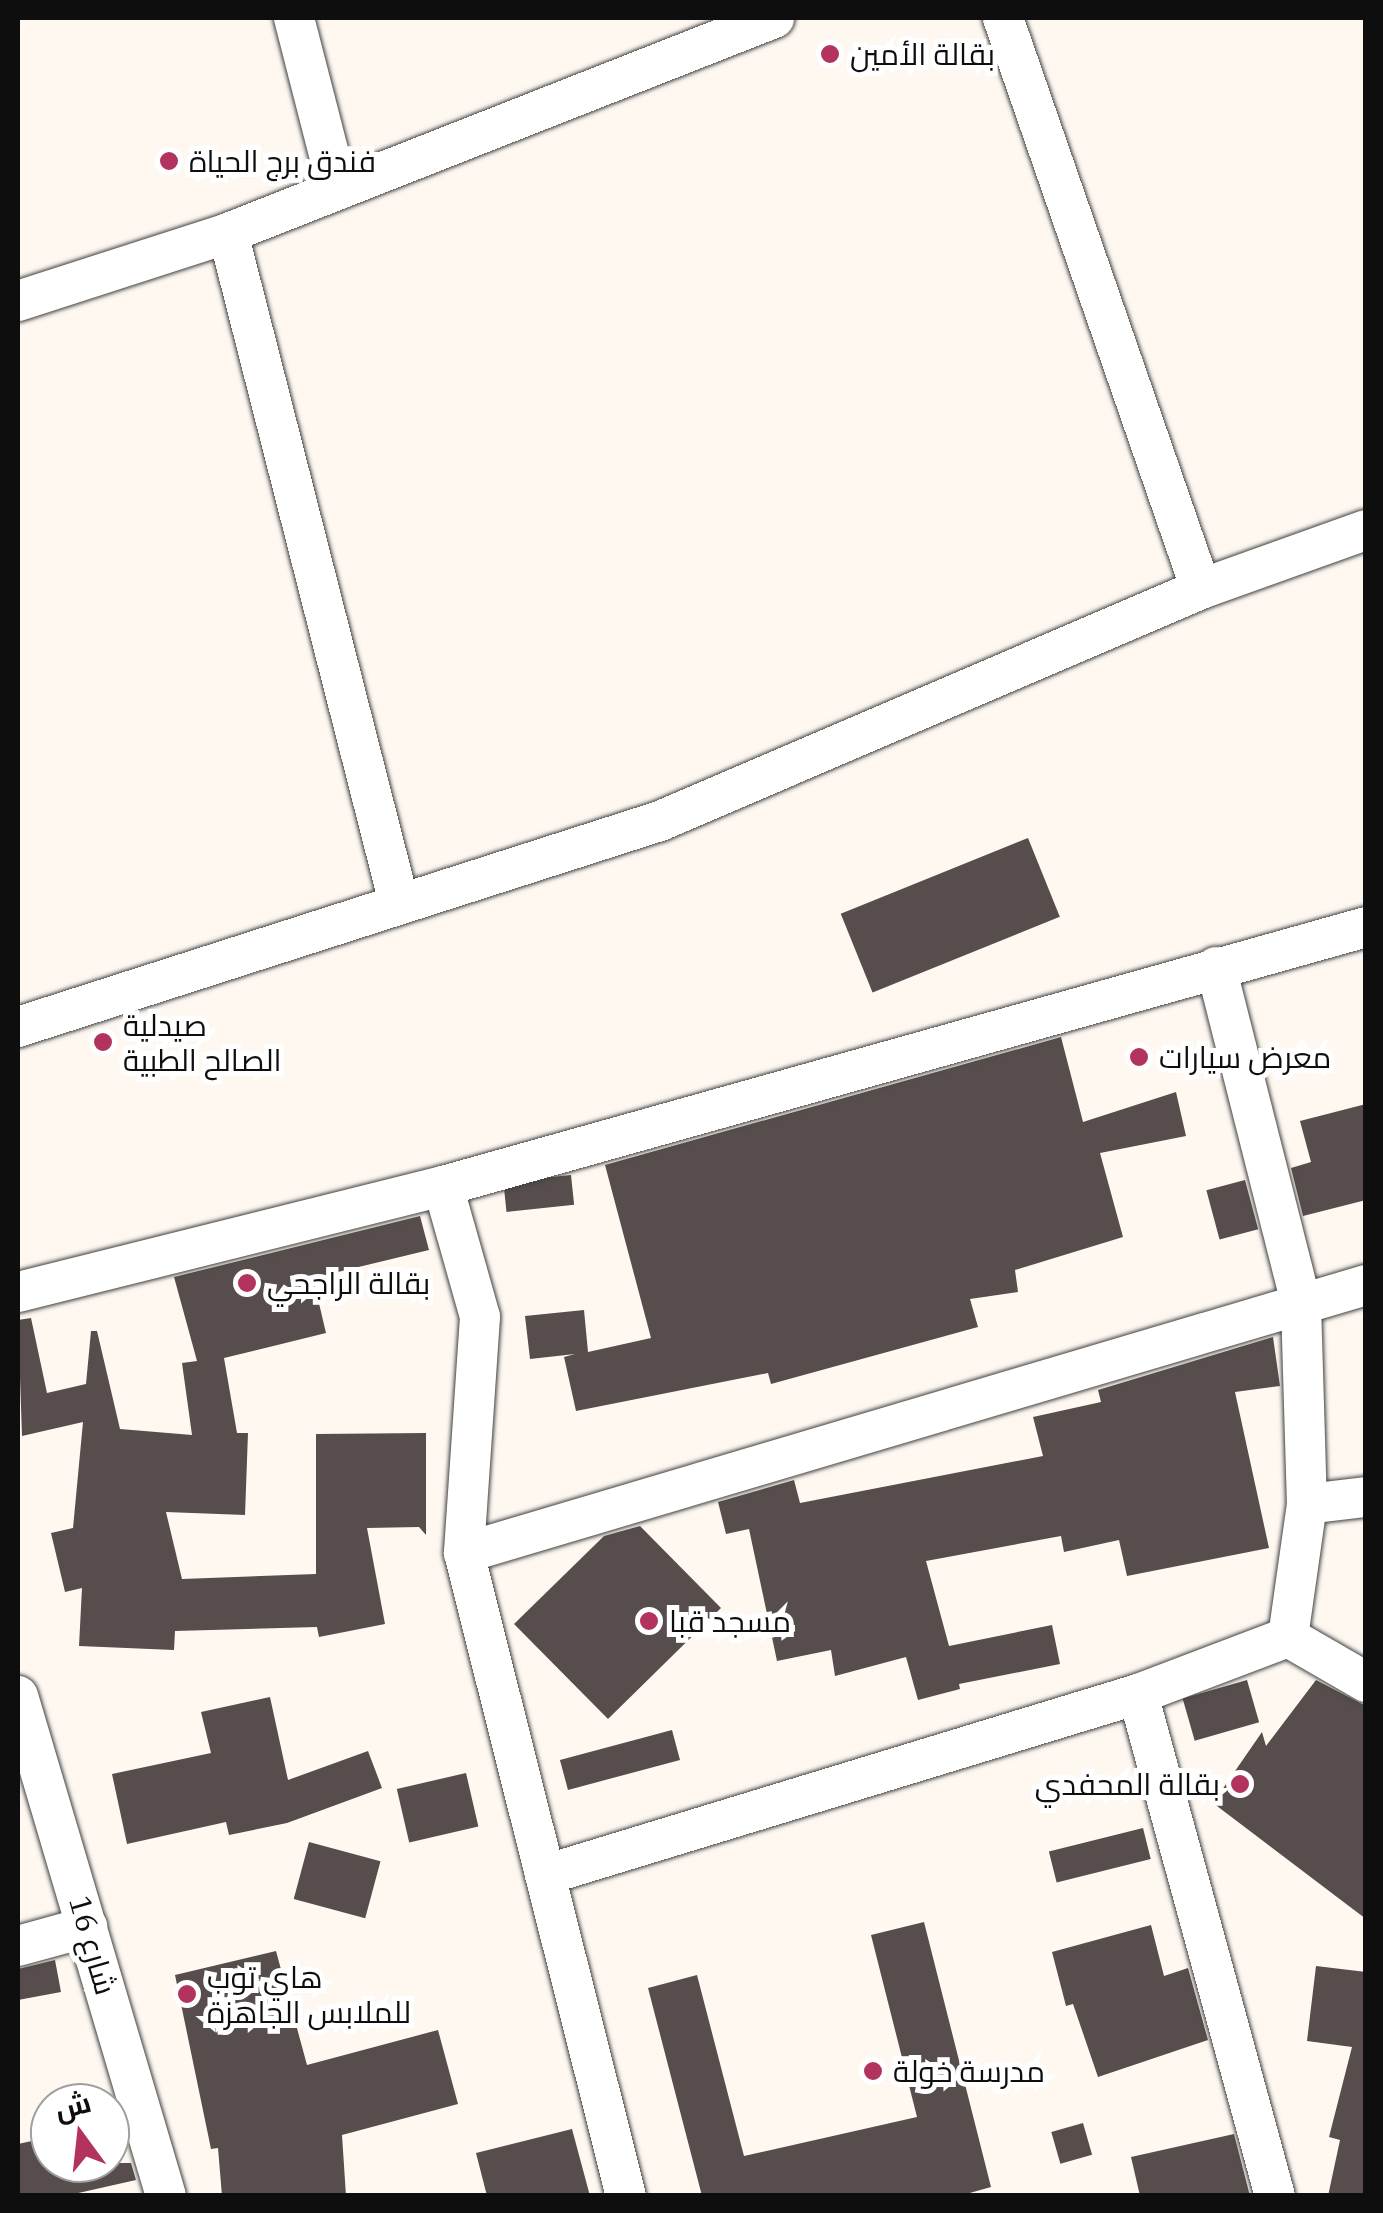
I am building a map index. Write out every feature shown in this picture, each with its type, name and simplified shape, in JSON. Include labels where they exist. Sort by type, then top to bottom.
[{"type":"street","points":[[294,18],[338,189]]},
{"type":"street","points":[[18,302],[228,232],[774,18]]},
{"type":"street","points":[[1003,18],[1201,589]]},
{"type":"street","points":[[228,232],[399,903]]},
{"type":"street","points":[[18,1027],[660,821],[1201,589],[1366,530]]},
{"type":"street","points":[[18,1292],[442,1186],[1366,928]]},
{"type":"street","points":[[1216,968],[1301,1304],[1307,1504],[1288,1636]]},
{"type":"street","points":[[442,1186],[480,1317],[464,1553],[626,2196]]},
{"type":"street","points":[[464,1553],[1366,1286]]},
{"type":"street","points":[[1307,1504],[1366,1496]]},
{"type":"street","points":[[546,1875],[1138,1694],[1288,1636]]},
{"type":"street","points":[[1288,1636],[1366,1682]]},
{"type":"street","points":[[1138,1694],[1273,2168],[1275,2196]]},
{"type":"street","name":"شارع 16","points":[[18,1696],[166,2196]]},
{"type":"street","points":[[18,1946],[88,1927]]},
{"type":"building","points":[[1028,838],[1060,917],[873,992],[841,914]]},
{"type":"building","points":[[1061,1037],[1083,1122],[1176,1092],[1186,1136],[1100,1153],[1123,1237],[1015,1270],[1018,1292],[970,1299],[978,1327],[771,1384],[768,1373],[576,1411],[564,1357],[575,1354],[530,1359],[525,1316],[584,1310],[588,1352],[651,1338],[605,1165]]},
{"type":"building","points":[[1366,1104],[1366,1200],[1303,1216],[1291,1168],[1311,1162],[1300,1121]]},
{"type":"building","points":[[571,1175],[574,1205],[507,1212],[503,1182]]},
{"type":"building","points":[[1245,1180],[1258,1229],[1220,1240],[1206,1190]]},
{"type":"building","points":[[420,1216],[429,1250],[313,1278],[326,1333],[224,1358],[237,1433],[248,1433],[245,1515],[166,1512],[182,1579],[316,1574],[316,1434],[426,1433],[426,1535],[419,1527],[367,1528],[385,1624],[319,1637],[317,1627],[175,1631],[174,1650],[79,1646],[82,1588],[65,1592],[51,1533],[73,1528],[83,1422],[22,1436],[18,1320],[31,1318],[47,1393],[86,1384],[91,1331],[97,1331],[120,1429],[192,1435],[182,1363],[197,1361],[174,1277]]},
{"type":"building","points":[[1273,1337],[1280,1386],[1235,1392],[1269,1548],[1127,1576],[1119,1540],[1064,1552],[1061,1536],[926,1561],[949,1646],[1052,1625],[1060,1664],[959,1684],[960,1689],[918,1700],[906,1657],[835,1676],[831,1650],[777,1661],[749,1529],[726,1534],[718,1502],[794,1480],[800,1503],[1043,1456],[1033,1417],[1101,1402],[1098,1390]]},
{"type":"building","points":[[640,1526],[721,1608],[608,1719],[514,1624],[604,1536]]},
{"type":"building","points":[[1247,1680],[1259,1722],[1195,1741],[1183,1698]]},
{"type":"building","points":[[1316,1680],[1366,1706],[1366,1919],[1213,1803],[1262,1732],[1266,1746]]},
{"type":"building","points":[[270,1697],[288,1780],[368,1751],[382,1788],[287,1823],[229,1835],[226,1822],[127,1844],[112,1774],[211,1753],[201,1712]]},
{"type":"building","points":[[672,1730],[680,1760],[568,1790],[560,1760]]},
{"type":"building","points":[[466,1773],[478,1827],[409,1843],[397,1789]]},
{"type":"building","points":[[1143,1828],[1151,1859],[1057,1883],[1049,1851]]},
{"type":"building","points":[[309,1842],[380,1861],[365,1918],[294,1899]]},
{"type":"building","points":[[924,1922],[991,2187],[959,2196],[702,2196],[648,1988],[697,1975],[744,2156],[917,2117],[871,1935]]},
{"type":"building","points":[[1151,1925],[1164,1976],[1188,1968],[1208,2040],[1098,2077],[1073,2004],[1066,2006],[1052,1952]]},
{"type":"building","points":[[276,1951],[307,2065],[438,2030],[458,2104],[342,2135],[346,2196],[222,2196],[218,2148],[211,2149],[175,1975]]},
{"type":"building","points":[[55,1960],[61,1992],[18,2000],[18,1969]]},
{"type":"building","points":[[1316,1966],[1366,1972],[1366,2196],[1328,2196],[1340,2140],[1329,2137],[1352,2047],[1307,2041]]},
{"type":"building","points":[[1083,2123],[1092,2155],[1060,2164],[1051,2132]]},
{"type":"building","points":[[572,2129],[590,2196],[487,2196],[476,2153]]},
{"type":"building","points":[[1234,2134],[1250,2196],[1140,2196],[1131,2157]]},
{"type":"building","points":[[30,2141],[30,2183],[123,2183],[65,2196],[18,2196],[18,2144]]},
{"type":"building","points":[[130,2163],[131,2163],[136,2180],[130,2181]]},
{"type":"place","name":"بقالة الأمين","points":[[830,54]]},
{"type":"place","name":"فندق برج الحياة","points":[[169,161]]},
{"type":"place","name":"صيدلية الصالح الطبية","points":[[103,1042]]},
{"type":"place","name":"معرض سيارات","points":[[1139,1057]]},
{"type":"place","name":"بقالة الراجحي","points":[[247,1283]]},
{"type":"place","name":"مسجد قبا","points":[[649,1621]]},
{"type":"place","name":"بقالة المحفدي","points":[[1240,1784]]},
{"type":"place","name":"هاي توب للملابس الجاهزة","points":[[187,1994]]},
{"type":"place","name":"مدرسة خولة","points":[[873,2071]]}]
